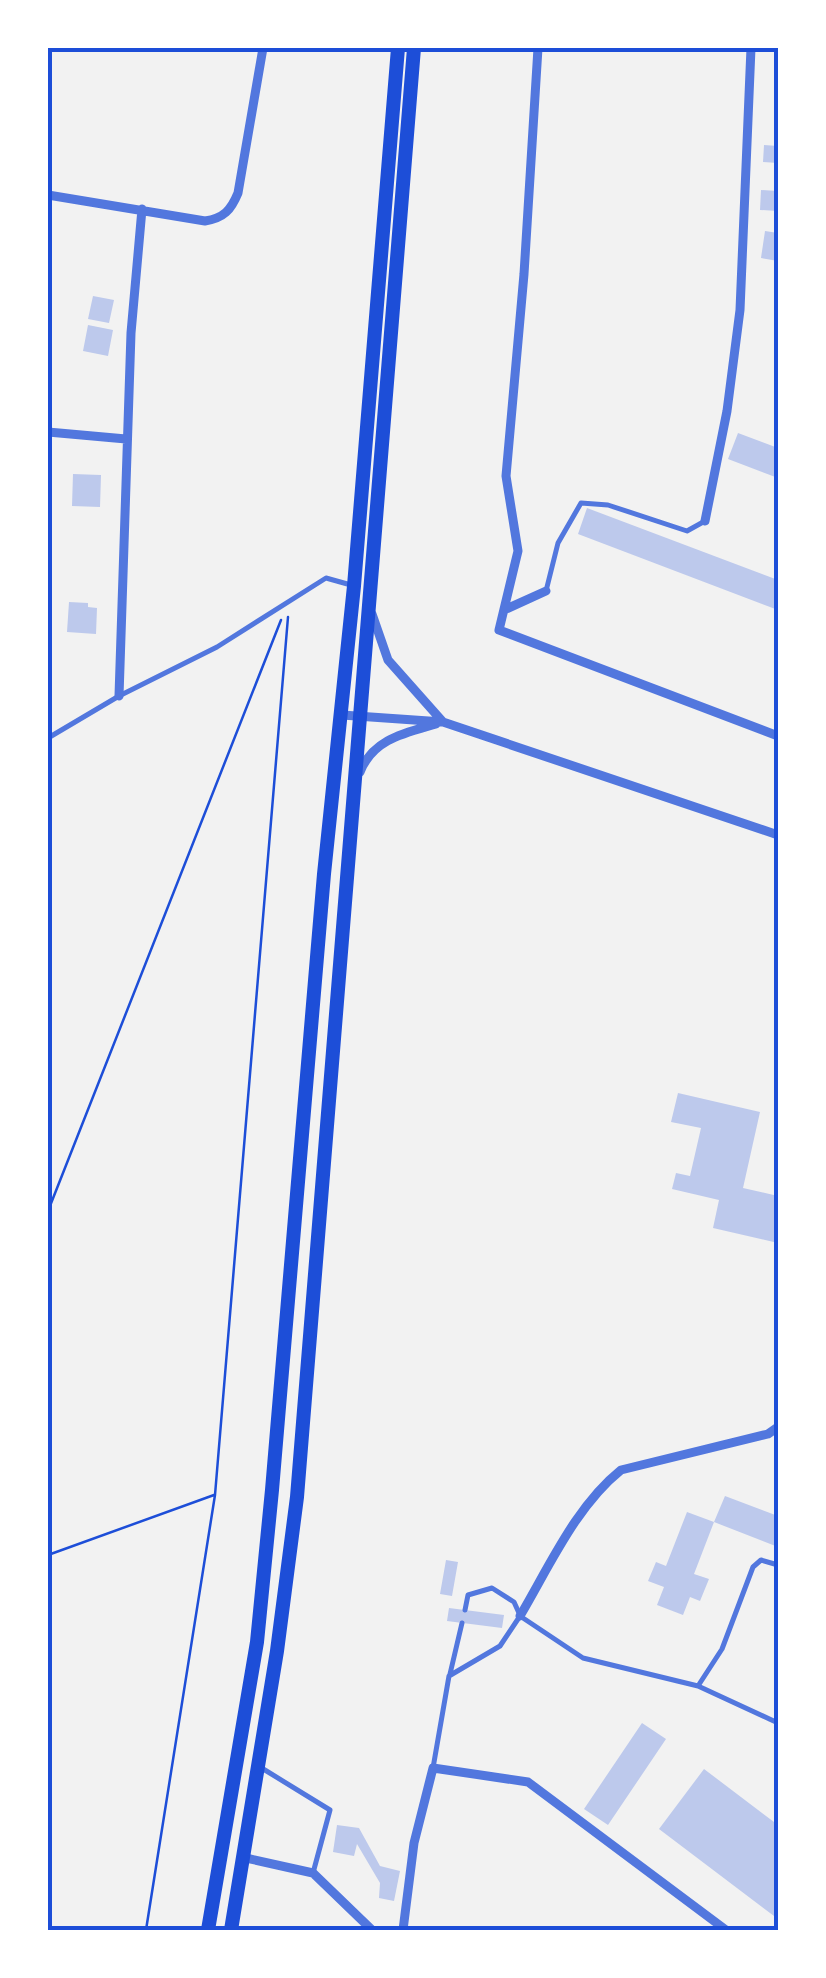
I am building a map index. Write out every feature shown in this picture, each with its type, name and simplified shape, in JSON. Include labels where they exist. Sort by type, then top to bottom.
[{"type":"main road","points":[[208,1930],[256,1642],[283,1375],[398,48]]},
{"type":"main road","points":[[231,1930],[260,1767],[297,1497],[414,48]]},
{"type":"street","points":[[48,195],[205,221],[220,219],[238,193],[264,48]]},
{"type":"street","points":[[538,48],[506,476],[518,551],[498,630],[778,736]]},
{"type":"street","points":[[706,520],[727,411],[740,310],[751,48]]},
{"type":"street","points":[[119,696],[126,438],[142,209]]},
{"type":"street","points":[[48,432],[126,438]]},
{"type":"street","points":[[504,610],[546,592]]},
{"type":"street","points":[[371,609],[388,660],[444,722]]},
{"type":"street","points":[[342,714],[444,722],[778,835]]},
{"type":"street","points":[[353,790],[364,762],[380,743],[444,722]]},
{"type":"street","points":[[520,1616],[564,1541],[621,1470],[768,1434],[778,1428]]},
{"type":"street","points":[[403,1930],[414,1843],[433,1768],[528,1782],[726,1930]]},
{"type":"street","points":[[246,1858],[313,1872],[372,1930]]},
{"type":"lane","points":[[546,592],[558,543],[581,503],[608,505],[687,531],[706,520]]},
{"type":"lane","points":[[48,738],[119,696],[217,647],[326,578],[354,586]]},
{"type":"lane","points":[[698,1686],[722,1648],[753,1567],[762,1560],[778,1566]]},
{"type":"lane","points":[[465,1610],[468,1595],[492,1588],[514,1602],[520,1616],[583,1658],[698,1686],[778,1723]]},
{"type":"lane","points":[[450,1676],[500,1646],[520,1616]]},
{"type":"lane","points":[[433,1768],[462,1624]]},
{"type":"lane","points":[[260,1767],[330,1810],[313,1872]]},
{"type":"path","points":[[48,1211],[289,600]]},
{"type":"path","points":[[146,1930],[215,1494],[289,600]]},
{"type":"path","points":[[48,1555],[215,1494]]},
{"type":"building","points":[[764,145],[778,146],[778,163],[763,162]]},
{"type":"building","points":[[761,190],[778,191],[778,211],[760,210]]},
{"type":"building","points":[[765,231],[778,233],[778,261],[761,258]]},
{"type":"building","points":[[93,296],[114,300],[109,323],[88,319]]},
{"type":"building","points":[[88,325],[113,330],[108,356],[83,351]]},
{"type":"building","points":[[738,433],[778,448],[778,478],[728,459]]},
{"type":"building","points":[[73,474],[101,475],[100,507],[72,506]]},
{"type":"building","points":[[587,508],[778,580],[778,610],[578,534]]},
{"type":"building","points":[[69,602],[88,603],[88,607],[97,608],[96,634],[67,632]]},
{"type":"building","points":[[678,1093],[760,1112],[743,1188],[778,1196],[778,1243],[713,1228],[719,1200],[672,1189],[676,1173],[690,1176],[701,1128],[671,1122]]},
{"type":"building","points":[[725,1496],[778,1516],[778,1547],[714,1522]]},
{"type":"building","points":[[687,1512],[714,1522],[694,1574],[709,1579],[700,1601],[690,1597],[683,1615],[657,1605],[664,1587],[648,1581],[656,1562],[666,1566]]},
{"type":"building","points":[[446,1560],[458,1562],[452,1596],[440,1594]]},
{"type":"building","points":[[449,1608],[504,1615],[502,1628],[447,1621]]},
{"type":"building","points":[[642,1723],[666,1739],[608,1825],[584,1809]]},
{"type":"building","points":[[704,1769],[778,1825],[778,1919],[659,1829]]},
{"type":"building","points":[[337,1825],[359,1828],[380,1866],[400,1871],[394,1901],[379,1898],[380,1883],[357,1844],[354,1856],[333,1852]]}]
